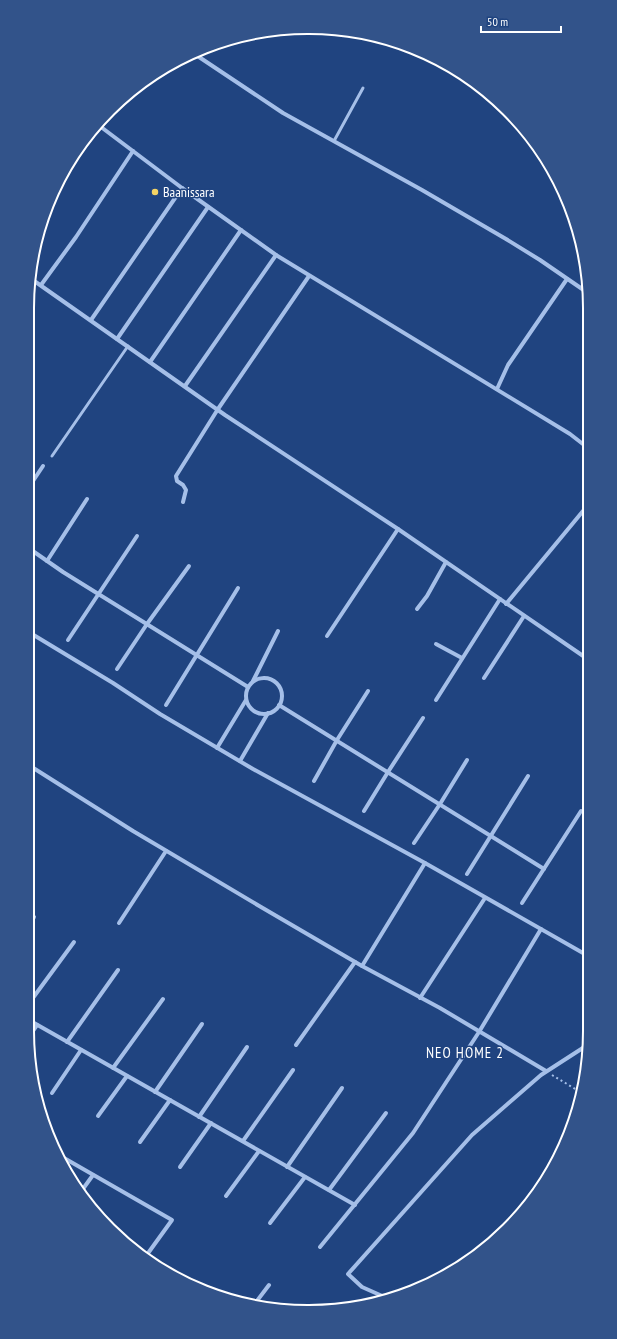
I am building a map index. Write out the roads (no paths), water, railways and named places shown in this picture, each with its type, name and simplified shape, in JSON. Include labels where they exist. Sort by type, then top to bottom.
[{"type":"street","points":[[199,57],[283,113],[422,190],[506,239],[582,289]]},
{"type":"street","points":[[102,128],[182,188],[276,255],[570,434],[583,444]]},
{"type":"street","points":[[41,285],[133,151]]},
{"type":"street","points":[[91,320],[182,188]]},
{"type":"street","points":[[117,339],[208,206]]},
{"type":"street","points":[[150,362],[241,230]]},
{"type":"street","points":[[185,386],[276,255]]},
{"type":"street","points":[[183,502],[186,490],[183,485],[177,481],[176,476],[218,409],[309,276]]},
{"type":"street","points":[[497,390],[508,365],[567,279]]},
{"type":"street","points":[[36,282],[218,409],[398,529],[583,656]]},
{"type":"street","points":[[34,480],[43,466]]},
{"type":"street","points":[[47,561],[87,499]]},
{"type":"street","points":[[506,604],[583,511]]},
{"type":"street","points":[[327,636],[398,529]]},
{"type":"street","points":[[68,640],[136,536]]},
{"type":"street","points":[[34,552],[248,687]]},
{"type":"street","points":[[418,609],[446,562]]},
{"type":"street","points":[[117,669],[189,566]]},
{"type":"street","points":[[166,704],[198,655],[238,588]]},
{"type":"street","points":[[436,700],[500,599]]},
{"type":"street","points":[[484,678],[524,616]]},
{"type":"street","points":[[253,681],[260,678],[266,678],[273,680],[278,685],[282,698],[279,705],[274,710],[261,714],[255,711],[249,706],[246,700],[246,693],[278,631]]},
{"type":"street","points":[[34,635],[217,748],[583,953]]},
{"type":"street","points":[[436,644],[462,658]]},
{"type":"street","points":[[314,781],[337,740],[368,691]]},
{"type":"street","points":[[217,748],[246,700]]},
{"type":"street","points":[[279,705],[544,869]]},
{"type":"street","points":[[240,761],[268,713]]},
{"type":"street","points":[[364,811],[423,718]]},
{"type":"street","points":[[414,843],[467,760]]},
{"type":"street","points":[[34,768],[166,851],[355,962],[546,1071]]},
{"type":"street","points":[[467,874],[528,776]]},
{"type":"street","points":[[522,903],[580,811]]},
{"type":"street","points":[[119,923],[166,851]]},
{"type":"street","points":[[362,966],[425,864]]},
{"type":"street","points":[[420,998],[485,898]]},
{"type":"street","points":[[320,1247],[413,1133],[479,1032],[540,929]]},
{"type":"street","points":[[34,996],[74,942]]},
{"type":"street","points":[[296,1045],[355,962]]},
{"type":"street","points":[[67,1042],[118,970]]},
{"type":"street","points":[[112,1068],[162,998]]},
{"type":"street","points":[[34,1023],[355,1205]]},
{"type":"street","points":[[156,1092],[202,1024]]},
{"type":"street","points":[[34,1029],[37,1025]]},
{"type":"street","points":[[199,1117],[247,1047]]},
{"type":"street","points":[[381,1296],[362,1287],[348,1274],[472,1135],[546,1071],[582,1048]]},
{"type":"street","points":[[52,1093],[81,1050]]},
{"type":"street","points":[[243,1141],[293,1070]]},
{"type":"street","points":[[98,1116],[127,1076]]},
{"type":"street","points":[[287,1167],[342,1088]]},
{"type":"street","points":[[140,1142],[170,1100]]},
{"type":"street","points":[[330,1190],[386,1113]]},
{"type":"street","points":[[180,1167],[211,1123]]},
{"type":"street","points":[[226,1196],[259,1150]]},
{"type":"street","points":[[66,1159],[172,1220],[148,1253]]},
{"type":"street","points":[[84,1188],[93,1175]]},
{"type":"street","points":[[270,1223],[305,1176]]},
{"type":"street","points":[[257,1300],[269,1285]]},
{"type":"lane","points":[[334,142],[363,88]]},
{"type":"lane","points":[[52,456],[128,346]]},
{"type":"place","name":"Baanissara","points":[[155,192]]},
{"type":"district","name":"NEO HOME 2","points":[[465,1052]]}]
